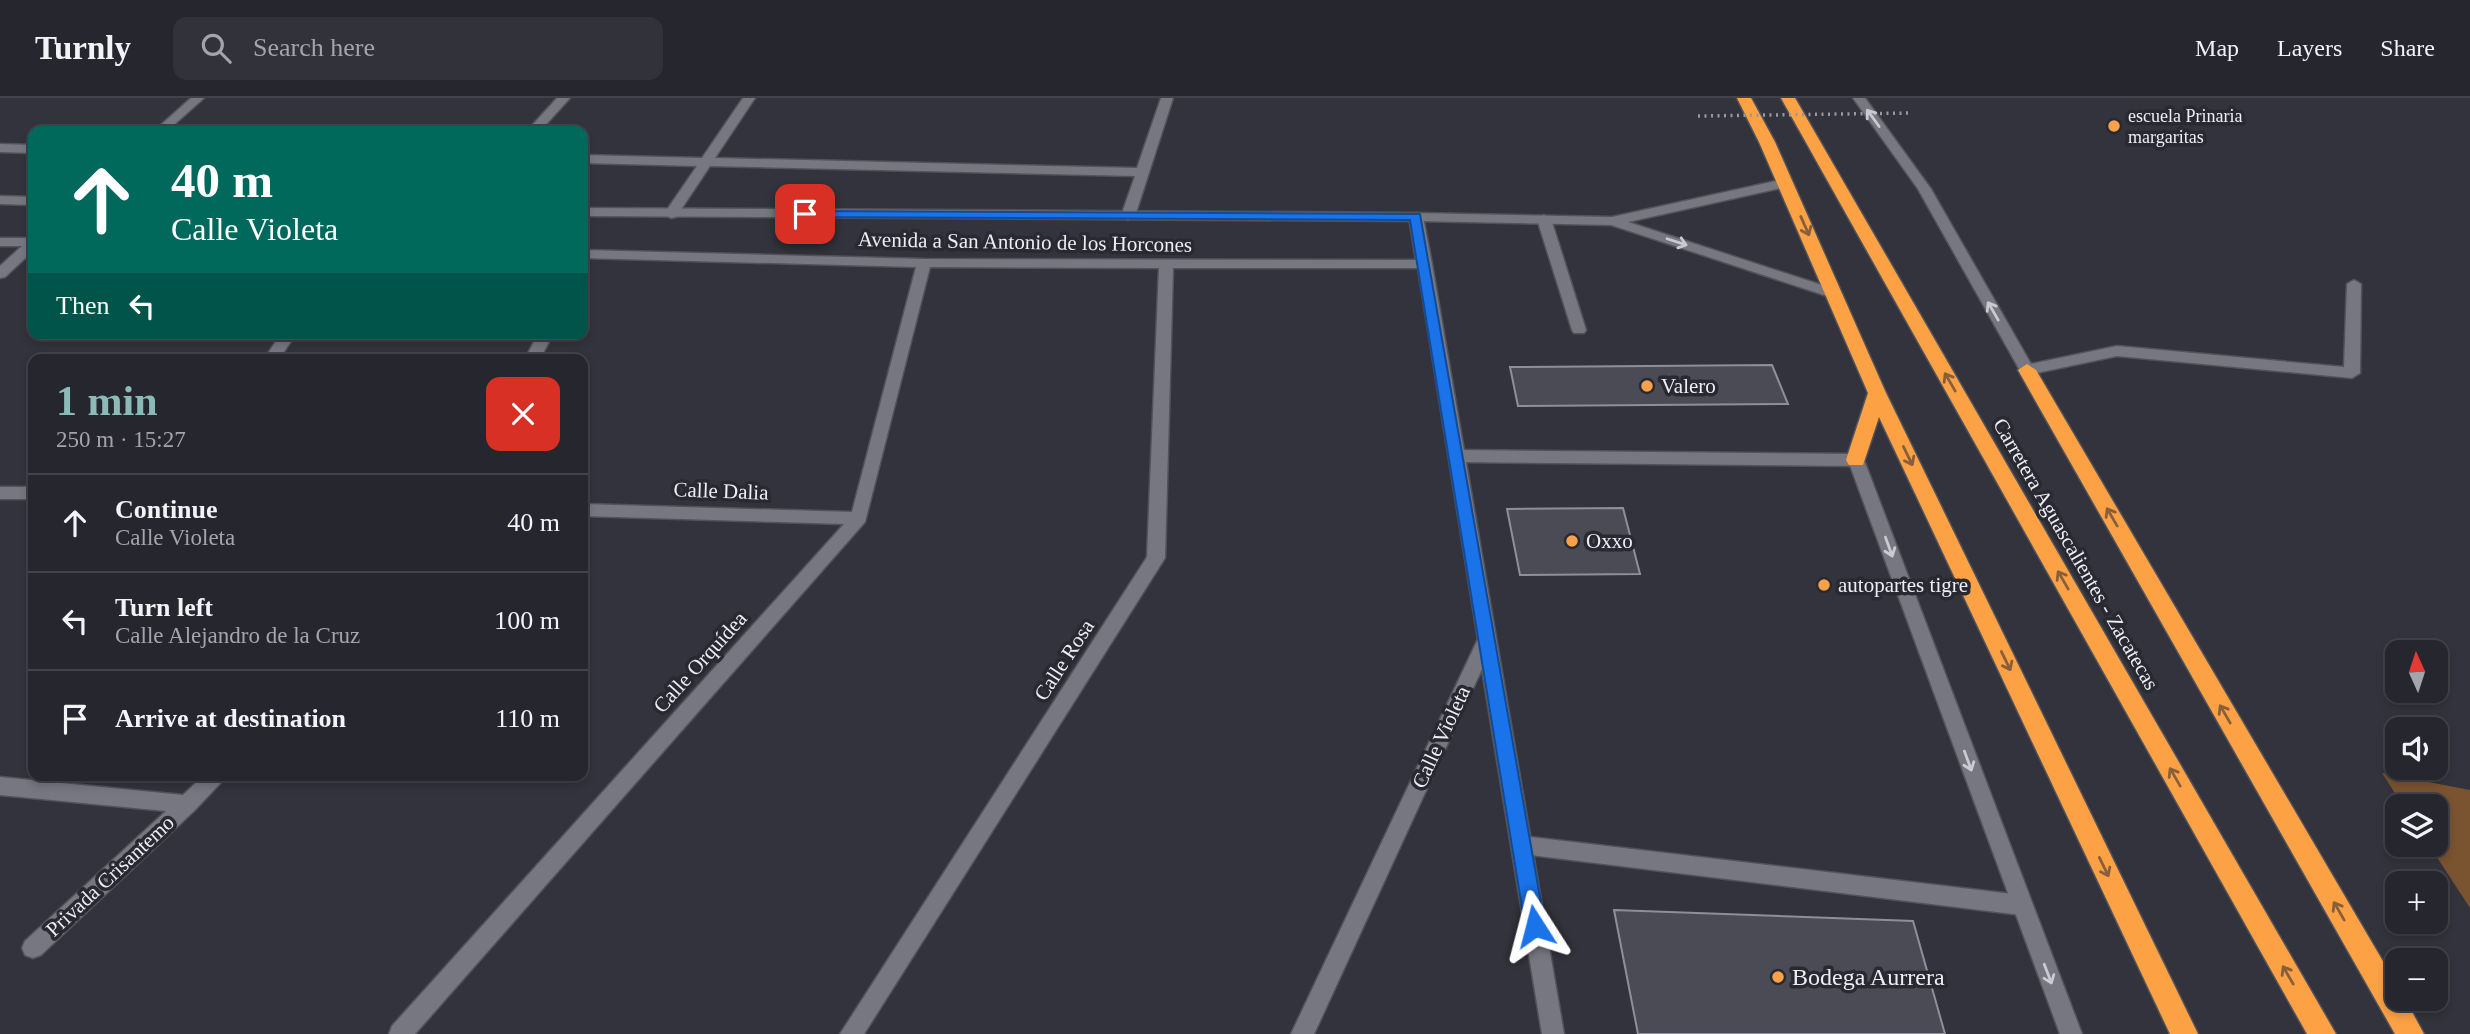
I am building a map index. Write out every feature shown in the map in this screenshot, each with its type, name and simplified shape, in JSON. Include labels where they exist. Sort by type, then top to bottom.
[{"type":"highway","points":[[1730,98],[1767,142]]},
{"type":"highway","points":[[1744,98],[1767,142],[1877,393],[2184,1034]]},
{"type":"highway","name":"Carretera Aguascalientes - Zacatecas","points":[[1788,98],[2322,1034]]},
{"type":"highway","points":[[2027,370],[2410,1034]]},
{"type":"highway","points":[[1856,460],[1877,393]]},
{"type":"street","points":[[166,126],[198,98]]},
{"type":"street","points":[[538,126],[564,98]]},
{"type":"street","points":[[671,214],[749,98]]},
{"type":"street","points":[[1128,216],[1167,98]]},
{"type":"street","points":[[1859,98],[1924,189],[2027,370],[2118,351],[2352,373],[2354,284]]},
{"type":"street","points":[[0,148],[28,149]]},
{"type":"street","points":[[588,159],[1143,172]]},
{"type":"street","points":[[588,212],[1416,216],[1612,221],[1785,183]]},
{"type":"street","points":[[0,200],[28,201]]},
{"type":"street","points":[[1416,216],[1553,1034]]},
{"type":"street","points":[[1544,219],[1579,330]]},
{"type":"street","points":[[1612,221],[1835,293]]},
{"type":"street","points":[[0,242],[28,243]]},
{"type":"street","points":[[0,274],[28,248]]},
{"type":"street","name":"Avenida a San Antonio de los Horcones","points":[[588,254],[925,263],[1425,264]]},
{"type":"street","name":"Calle Orquídea","points":[[400,1034],[859,518],[925,263]]},
{"type":"street","name":"Calle Rosa","points":[[851,1034],[1156,558],[1166,265]]},
{"type":"street","points":[[1458,456],[1856,460],[2071,1034]]},
{"type":"street","points":[[0,493],[28,493]]},
{"type":"street","name":"Calle Dalia","points":[[588,510],[859,518]]},
{"type":"street","name":"Calle Violeta","points":[[1302,1034],[1488,636]]},
{"type":"street","name":"Privada Crisantemo","points":[[33,948],[212,781]]},
{"type":"street","name":"Privada Crisantemo","points":[[0,786],[188,804]]},
{"type":"street","points":[[1522,845],[2021,905]]},
{"type":"path","points":[[1698,116],[1912,113]]},
{"type":"shaded area","points":[[2387,780],[2418,780],[2470,790],[2470,908],[2437,857],[2448,857],[2448,794],[2396,794]]},
{"type":"building","name":"Valero","points":[[1772,365],[1788,404],[1518,406],[1510,367]]},
{"type":"building","name":"Oxxo","points":[[1623,508],[1640,574],[1520,575],[1507,509]]},
{"type":"building","name":"Bodega Aurrera","points":[[1614,910],[1913,921],[1945,1034],[1638,1034]]},
{"type":"place","name":"escuela Prinaria margaritas","points":[[2114,126]]},
{"type":"place","name":"Valero","points":[[1647,386]]},
{"type":"place","name":"Oxxo","points":[[1572,541]]},
{"type":"place","name":"autopartes tigre","points":[[1824,585]]},
{"type":"place","name":"Bodega Aurrera","points":[[1778,977]]},
{"type":"route","points":[[805,214],[1416,216],[1535,926]]}]
